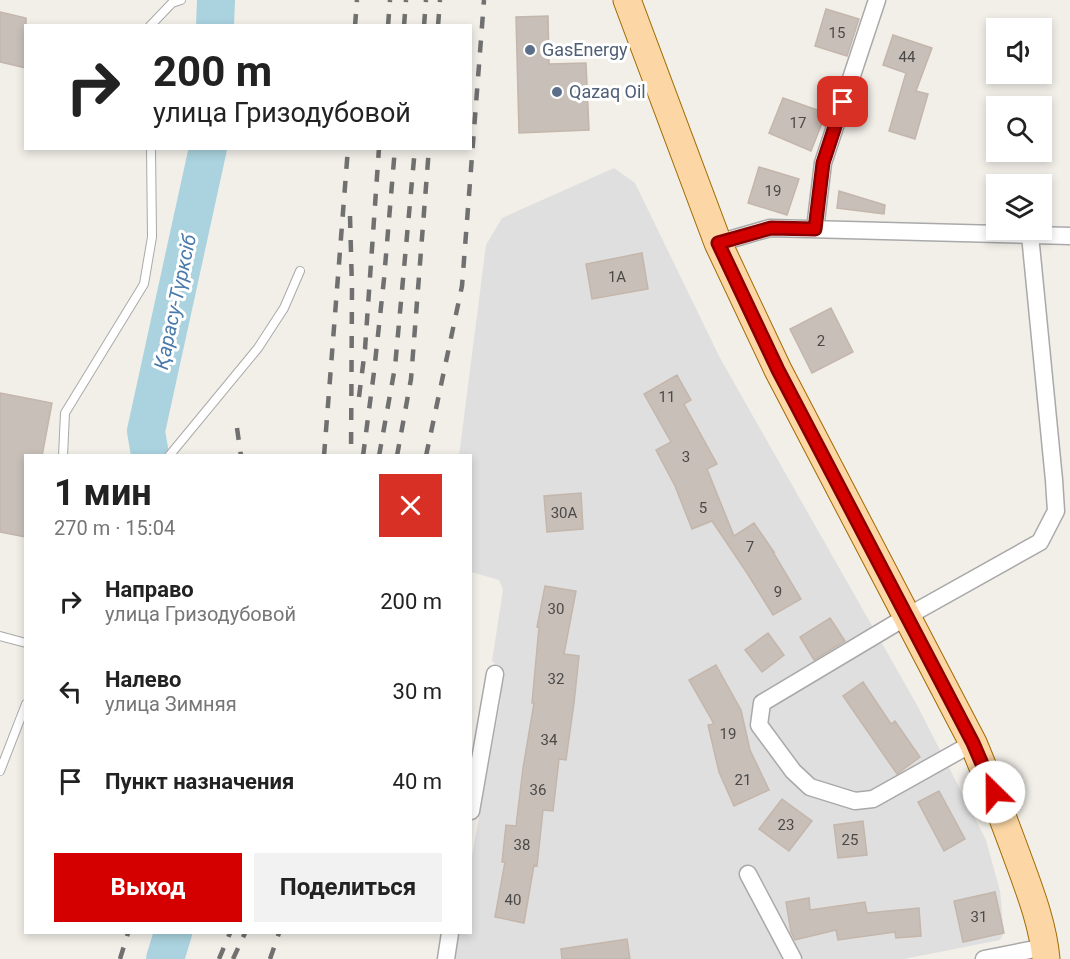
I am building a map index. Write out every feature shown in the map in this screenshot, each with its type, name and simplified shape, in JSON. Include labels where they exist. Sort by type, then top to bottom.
[{"type":"main road","points":[[627,0],[718,243],[778,370],[973,743],[994,792],[1031,894],[1045,953]]},
{"type":"street","points":[[815,229],[823,163],[877,0]]},
{"type":"street","points":[[718,243],[771,228],[986,234]]},
{"type":"street","points":[[1052,236],[1070,236]]},
{"type":"street","points":[[973,743],[873,799],[855,801],[810,787],[793,771],[759,725],[762,703],[906,616],[1040,542],[1056,511],[1030,240]]},
{"type":"street","points":[[472,805],[495,674]]},
{"type":"street","points":[[748,874],[793,959]]},
{"type":"street","points":[[446,959],[450,934]]},
{"type":"street","points":[[984,959],[1045,953]]},
{"type":"lane","points":[[152,24],[172,3],[181,0]]},
{"type":"lane","points":[[63,454],[65,413],[144,284],[152,237],[151,150]]},
{"type":"lane","points":[[171,454],[258,348],[284,308],[300,271]]},
{"type":"lane","points":[[0,636],[24,642]]},
{"type":"lane","points":[[0,771],[24,710]]},
{"type":"shaded area","points":[[614,168],[635,183],[720,358],[917,705],[986,840],[1000,891],[1004,933],[1000,940],[904,959],[453,959],[458,934],[472,934],[472,856],[501,698],[501,669],[492,661],[503,590],[499,580],[472,572],[472,454],[459,454],[486,245],[502,218]]},
{"type":"building","points":[[826,9],[859,19],[847,56],[815,46]]},
{"type":"building","points":[[0,12],[26,18],[24,68],[0,62]]},
{"type":"building","points":[[548,16],[549,64],[586,63],[589,130],[519,133],[516,17]]},
{"type":"building","points":[[893,35],[932,48],[916,91],[928,94],[915,139],[889,131],[906,73],[883,65]]},
{"type":"building","points":[[783,98],[826,113],[811,151],[769,133]]},
{"type":"building","points":[[759,167],[799,179],[787,215],[748,203]]},
{"type":"building","points":[[839,191],[885,205],[884,214],[837,208]]},
{"type":"building","points":[[642,253],[648,289],[592,299],[586,264]]},
{"type":"building","points":[[831,308],[853,352],[812,373],[790,329]]},
{"type":"building","points":[[677,375],[691,400],[684,404],[717,464],[707,469],[734,536],[754,523],[801,599],[773,615],[712,521],[692,529],[675,486],[656,450],[671,442],[644,394]]},
{"type":"building","points":[[0,393],[52,403],[42,454],[24,454],[24,537],[0,532]]},
{"type":"building","points":[[581,493],[583,529],[547,532],[544,496]]},
{"type":"building","points":[[545,586],[576,591],[564,654],[579,656],[566,760],[559,759],[553,811],[543,810],[537,866],[534,865],[524,923],[495,917],[505,862],[502,862],[506,825],[516,826],[534,703],[532,703],[539,627],[537,627]]},
{"type":"building","points":[[830,618],[845,641],[814,660],[800,637]]},
{"type":"building","points":[[768,633],[784,655],[762,672],[745,650]]},
{"type":"building","points":[[716,665],[741,710],[750,750],[769,790],[734,806],[719,772],[708,725],[714,724],[689,680]]},
{"type":"building","points":[[863,682],[891,724],[895,721],[920,757],[897,774],[843,696]]},
{"type":"building","points":[[939,791],[965,839],[944,851],[918,802]]},
{"type":"building","points":[[782,799],[812,821],[789,851],[759,829]]},
{"type":"building","points":[[863,821],[867,855],[838,858],[834,825]]},
{"type":"building","points":[[995,892],[1004,933],[963,942],[954,901]]},
{"type":"building","points":[[809,898],[810,910],[865,902],[867,913],[919,908],[921,936],[896,938],[895,932],[838,940],[836,930],[795,940],[791,932],[786,902]]},
{"type":"building","points":[[627,939],[630,959],[562,959],[561,949]]},
{"type":"waterway","name":"Қарасу-Түрксіб","points":[[215,24],[216,0]]},
{"type":"waterway","name":"Қарасу-Түрксіб","points":[[150,454],[146,431],[208,150]]},
{"type":"waterway","name":"Қарасу-Түрксіб","points":[[165,959],[173,934]]},
{"type":"railway","points":[[355,24],[357,0]]},
{"type":"railway","points":[[388,24],[390,0]]},
{"type":"railway","points":[[404,24],[406,0]]},
{"type":"railway","points":[[424,24],[426,0]]},
{"type":"railway","points":[[438,24],[440,0]]},
{"type":"railway","points":[[426,454],[462,286],[484,0]]},
{"type":"railway","points":[[324,454],[348,150]]},
{"type":"railway","points":[[359,397],[365,349],[379,150]]},
{"type":"railway","points":[[363,454],[384,279],[395,150]]},
{"type":"railway","points":[[379,454],[395,367],[415,150]]},
{"type":"railway","points":[[397,454],[411,379],[429,150]]},
{"type":"railway","points":[[350,216],[351,454]]},
{"type":"railway","points":[[237,428],[241,454]]},
{"type":"railway","points":[[120,959],[128,934]]},
{"type":"railway","points":[[219,959],[230,934]]},
{"type":"railway","points":[[233,959],[245,934]]},
{"type":"railway","points":[[270,959],[279,934]]},
{"type":"place","name":"GasEnergy","points":[[530,50]]},
{"type":"place","name":"Qazaq Oil","points":[[557,92]]},
{"type":"route","points":[[843,102],[823,163],[815,229],[771,228],[718,243],[778,370],[973,743],[994,792]]}]
